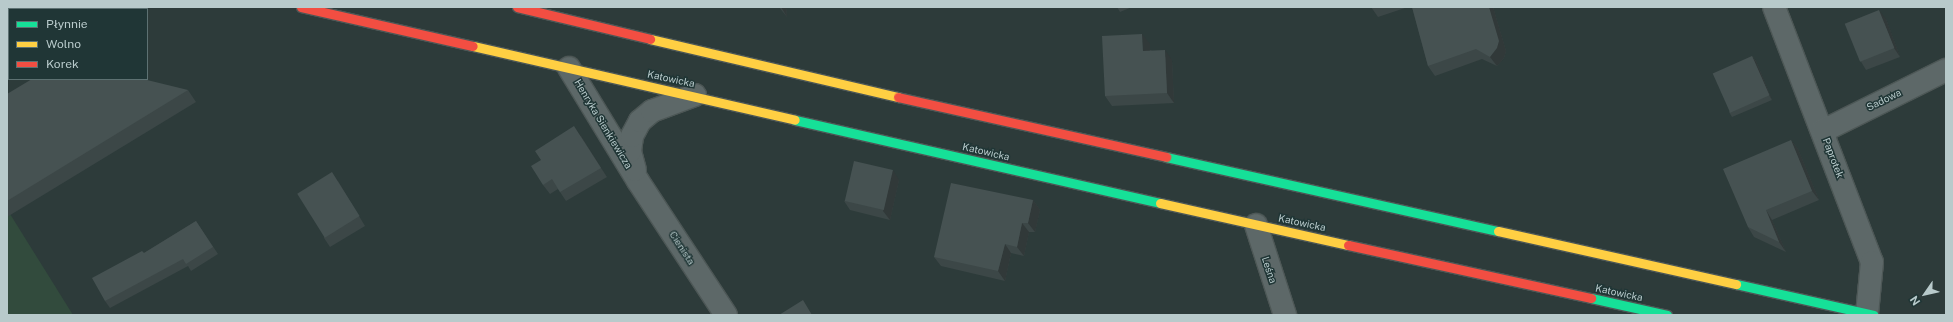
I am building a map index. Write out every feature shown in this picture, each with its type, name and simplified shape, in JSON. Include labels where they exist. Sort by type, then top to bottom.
[{"type":"main road","name":"Katowicka","points":[[301,7],[568,68],[695,95],[1256,224],[1667,315]]},
{"type":"main road","points":[[528,8],[739,61],[1871,314]]},
{"type":"street","name":"Paprotek","points":[[1774,7],[1823,131],[1872,262],[1871,314]]},
{"type":"street","name":"Henryka Sienkiewicza","points":[[568,68],[638,181]]},
{"type":"street","name":"Sadowa","points":[[1823,131],[1946,70]]},
{"type":"street","points":[[638,181],[630,151],[632,136],[640,121],[652,111],[695,95]]},
{"type":"street","name":"Cienista","points":[[638,181],[726,315]]},
{"type":"street","name":"Leśna","points":[[1256,224],[1285,315]]},
{"type":"green space","points":[[10,214],[73,315],[7,315],[7,217]]},
{"type":"building","points":[[1412,7],[1489,7],[1499,41],[1497,48],[1490,57],[1476,49],[1428,66]]},
{"type":"building","points":[[1879,10],[1894,48],[1860,62],[1845,24]]},
{"type":"building","points":[[1142,34],[1143,51],[1165,50],[1167,93],[1105,96],[1102,36]]},
{"type":"building","points":[[1752,56],[1769,95],[1730,113],[1713,73]]},
{"type":"building","points":[[30,80],[147,80],[188,90],[7,201],[7,94]]},
{"type":"building","points":[[574,126],[601,168],[560,192],[552,179],[543,185],[531,166],[541,160],[535,151]]},
{"type":"building","points":[[1791,140],[1812,191],[1766,210],[1779,242],[1748,227],[1723,169]]},
{"type":"building","points":[[854,161],[893,170],[884,210],[845,201]]},
{"type":"building","points":[[332,172],[360,216],[325,238],[297,194]]},
{"type":"building","points":[[951,183],[1033,200],[1028,223],[1022,223],[1017,247],[1005,244],[998,271],[934,257]]},
{"type":"building","points":[[196,221],[213,247],[186,264],[183,259],[105,301],[92,278],[142,251],[144,253]]},
{"type":"building","points":[[803,300],[812,315],[779,315]]},
{"type":"traffic: fast","points":[[795,120],[1160,203]]},
{"type":"traffic: fast","points":[[1166,157],[1498,231]]},
{"type":"traffic: fast","points":[[1736,284],[1874,315]]},
{"type":"traffic: fast","points":[[1591,298],[1667,315]]},
{"type":"traffic: slow","points":[[650,39],[898,97]]},
{"type":"traffic: slow","points":[[473,46],[795,120]]},
{"type":"traffic: slow","points":[[1160,203],[1348,245]]},
{"type":"traffic: slow","points":[[1498,231],[1736,284]]},
{"type":"traffic: jam","points":[[301,7],[473,46]]},
{"type":"traffic: jam","points":[[517,7],[650,39]]},
{"type":"traffic: jam","points":[[898,97],[1166,157]]},
{"type":"traffic: jam","points":[[1348,245],[1591,298]]}]
